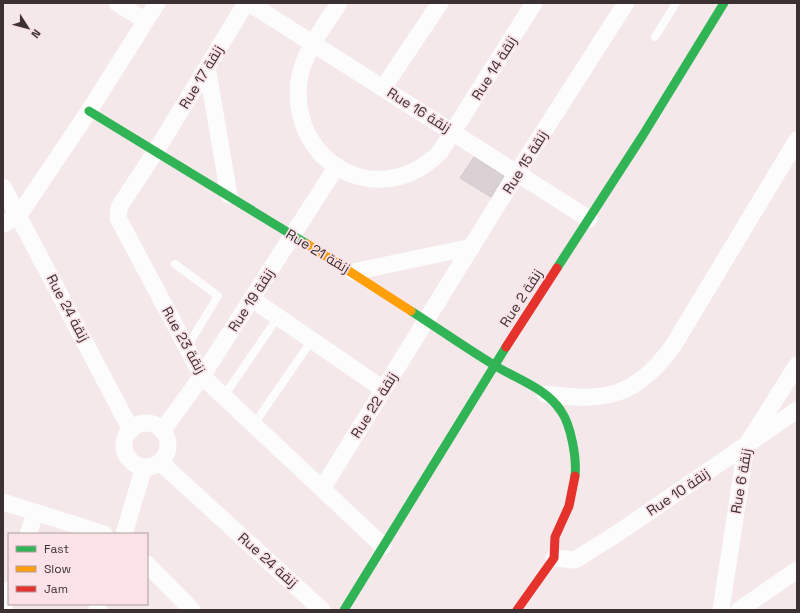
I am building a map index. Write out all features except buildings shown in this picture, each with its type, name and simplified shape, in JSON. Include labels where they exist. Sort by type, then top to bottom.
[{"type":"street","points":[[117,3],[146,21]]},
{"type":"street","points":[[3,224],[19,215],[89,111],[157,3]]},
{"type":"street","name":"Rue 16 زنقة","points":[[248,3],[454,132],[589,219]]},
{"type":"street","name":"Rue 17 زنقة","points":[[156,151],[206,67],[248,3]]},
{"type":"street","name":"Rue 14 زنقة","points":[[339,3],[314,44],[300,74],[300,109],[312,143],[323,156],[337,166],[369,179],[379,180],[412,173],[432,160],[454,132],[534,3]]},
{"type":"street","points":[[384,88],[440,3]]},
{"type":"street","name":"Rue 15 زنقة","points":[[426,321],[517,173],[626,3]]},
{"type":"street","name":"Rue 2 زنقة","points":[[344,610],[494,365],[589,219],[724,3]]},
{"type":"street","points":[[206,67],[229,195]]},
{"type":"street","name":"Rue 21 زنقة","points":[[89,111],[229,195],[292,236],[353,272],[494,365],[545,394],[562,412],[573,443],[576,469],[572,498],[555,537],[554,558]]},
{"type":"street","points":[[545,394],[587,398],[606,396],[637,383],[656,368],[673,346],[797,140]]},
{"type":"street","name":"Rue 23 زنقة","points":[[156,151],[119,208],[118,218],[202,376],[383,546]]},
{"type":"street","name":"Rue 19 زنقة","points":[[162,431],[202,376],[337,166]]},
{"type":"street","name":"Rue 24 زنقة","points":[[3,187],[131,430]]},
{"type":"street","points":[[353,272],[472,247]]},
{"type":"street","points":[[252,299],[383,389]]},
{"type":"street","name":"Rue 22 زنقة","points":[[322,489],[426,321]]},
{"type":"street","name":"Rue 6 زنقة","points":[[721,610],[746,446],[797,365]]},
{"type":"street","name":"Rue 10 زنقة","points":[[554,558],[575,560],[746,446],[797,410]]},
{"type":"street","points":[[147,424],[155,426],[162,431],[166,438],[168,447],[160,462],[150,467],[144,467],[133,463],[126,454],[124,442],[131,430],[138,425],[147,424]]},
{"type":"street","name":"Rue 24 زنقة","points":[[160,462],[322,610]]},
{"type":"street","points":[[124,533],[144,467]]},
{"type":"street","points":[[3,502],[36,514],[101,533]]},
{"type":"street","points":[[28,533],[36,514]]},
{"type":"street","points":[[517,610],[554,558]]},
{"type":"street","points":[[148,565],[192,610]]},
{"type":"street","points":[[739,610],[797,570]]},
{"type":"street","points":[[3,608],[8,593]]},
{"type":"lane","points":[[655,37],[676,3]]},
{"type":"lane","points":[[174,264],[218,296],[187,347]]},
{"type":"lane","points":[[224,396],[278,317]]},
{"type":"lane","points":[[254,424],[312,340]]},
{"type":"traffic: fast","points":[[557,268],[643,135],[724,3]]},
{"type":"traffic: fast","points":[[89,111],[307,244]]},
{"type":"traffic: fast","points":[[411,311],[494,365],[539,390],[555,403],[565,417],[568,425],[574,452],[575,476]]},
{"type":"traffic: fast","points":[[344,610],[506,347]]},
{"type":"traffic: slow","points":[[307,244],[411,311]]},
{"type":"traffic: jam","points":[[506,347],[557,268]]},
{"type":"traffic: jam","points":[[517,610],[554,558],[555,537],[569,506],[575,476]]}]
